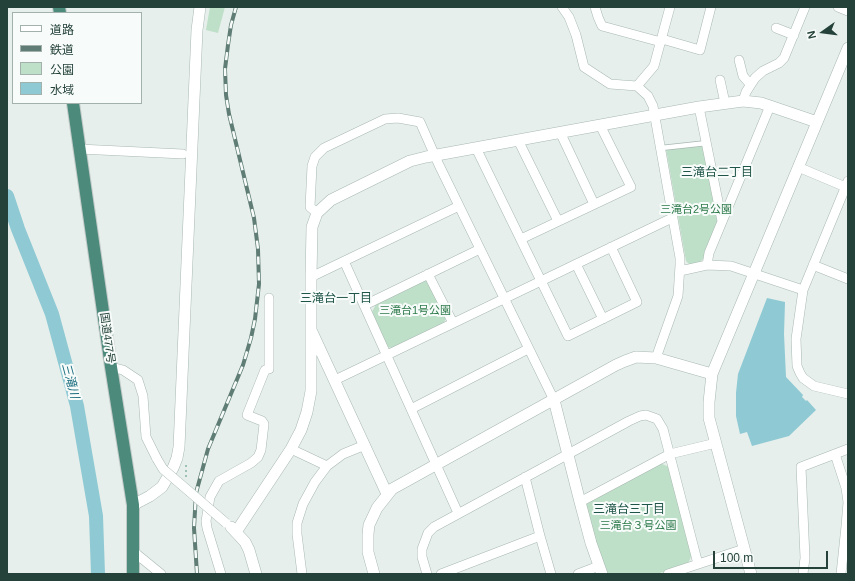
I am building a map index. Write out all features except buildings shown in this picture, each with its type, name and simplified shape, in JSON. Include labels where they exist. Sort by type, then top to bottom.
[{"type":"highway","name":"国道477号","points":[[72,104],[133,505],[133,574]]},
{"type":"street","points":[[133,505],[150,496],[162,487],[173,468],[179,447],[197,30],[200,7]]},
{"type":"street","points":[[562,7],[569,17],[576,35],[584,67],[610,84],[637,86],[651,100],[680,258],[678,296],[656,358]]},
{"type":"street","points":[[596,7],[602,26],[700,50],[711,7]]},
{"type":"street","points":[[637,86],[654,66],[670,7]]},
{"type":"street","points":[[743,101],[750,84],[759,74],[773,67],[784,58],[805,7]]},
{"type":"street","points":[[838,7],[848,11]]},
{"type":"street","points":[[776,28],[794,35]]},
{"type":"street","points":[[751,574],[709,418],[712,374],[848,48]]},
{"type":"street","points":[[739,60],[743,76],[750,84]]},
{"type":"street","points":[[720,80],[725,103]]},
{"type":"street","points":[[236,532],[291,449],[301,430],[307,412],[310,391],[312,227],[317,213],[325,205],[340,195],[410,161],[435,155],[699,107],[743,101],[761,103],[817,122]]},
{"type":"street","points":[[707,265],[709,253],[770,106]]},
{"type":"street","points":[[699,107],[722,221]]},
{"type":"street","points":[[317,213],[310,207],[312,166],[319,152],[330,144],[388,118],[420,122],[528,350],[554,400],[567,454],[600,570],[578,574]]},
{"type":"street","points":[[521,239],[631,187],[600,125]]},
{"type":"street","points":[[560,132],[594,204]]},
{"type":"street","points":[[518,140],[558,221]]},
{"type":"street","points":[[476,148],[568,336],[637,302],[611,247]]},
{"type":"street","points":[[79,149],[183,154]]},
{"type":"street","points":[[798,168],[847,185],[803,290],[796,339],[797,366],[800,373],[808,383],[814,386],[848,394]]},
{"type":"street","points":[[311,277],[459,206]]},
{"type":"street","points":[[334,380],[672,218]]},
{"type":"street","points":[[365,306],[480,249]]},
{"type":"street","points":[[344,261],[458,513]]},
{"type":"street","points":[[576,264],[603,319]]},
{"type":"street","points":[[680,271],[707,265],[731,266],[754,272],[803,290]]},
{"type":"street","points":[[813,265],[848,279]]},
{"type":"street","points":[[428,274],[453,323]]},
{"type":"street","points":[[221,574],[206,521],[210,497],[219,481],[251,463],[258,457],[261,450],[264,424],[262,421],[247,415],[265,370],[269,369],[269,298]]},
{"type":"street","points":[[310,328],[387,494]]},
{"type":"street","points":[[411,409],[528,350]]},
{"type":"street","points":[[374,574],[368,552],[368,534],[372,517],[392,489],[616,365],[636,357],[656,358],[712,374]]},
{"type":"street","points":[[111,367],[123,370],[138,380],[143,396],[146,437],[164,469],[236,532],[249,550],[256,574]]},
{"type":"street","points":[[427,574],[422,557],[424,541],[428,533],[434,527],[629,421],[646,415],[653,417],[661,424],[663,429],[698,564]]},
{"type":"street","points":[[580,502],[670,454],[716,443]]},
{"type":"street","points":[[302,574],[296,534],[297,523],[303,504],[310,490],[327,466],[342,454],[365,446]]},
{"type":"street","points":[[291,449],[327,466]]},
{"type":"street","points":[[803,574],[805,558],[801,467],[848,449]]},
{"type":"street","points":[[835,454],[844,480],[848,502],[841,574]]},
{"type":"street","points":[[525,477],[551,574]]},
{"type":"street","points":[[441,574],[540,536]]},
{"type":"street","points":[[668,574],[744,549]]},
{"type":"street","points":[[134,552],[161,574]]},
{"type":"lane","points":[[660,148],[707,143]]},
{"type":"path","points":[[186,460],[186,488]]},
{"type":"green space","points":[[210,7],[225,7],[218,33],[206,30]]},
{"type":"green space","name":"三滝台2号公園","points":[[703,145],[717,226],[704,258],[699,263],[690,265],[686,261],[666,149]]},
{"type":"green space","name":"三滝台1号公園","points":[[422,281],[428,281],[446,317],[444,323],[392,348],[387,347],[372,312],[376,304]]},
{"type":"green space","name":"三滝台３号公園","points":[[660,463],[669,467],[692,554],[688,564],[657,574],[607,574],[597,548],[586,507],[588,501]]},
{"type":"water","points":[[767,298],[785,302],[784,334],[786,377],[803,395],[802,397],[806,401],[807,400],[816,410],[789,436],[752,446],[747,432],[740,434],[736,416],[736,393],[738,374]]},
{"type":"waterway","name":"三滝川","points":[[7,196],[18,229],[52,314],[77,406],[96,516],[98,574]]},
{"type":"railway","points":[[197,574],[194,528],[196,493],[208,449],[243,365],[255,319],[259,284],[258,249],[254,218],[229,114],[226,95],[225,69],[231,25],[236,7]]},
{"type":"district","name":"三滝台二丁目","points":[[717,173]]},
{"type":"district","name":"三滝台一丁目","points":[[336,299]]},
{"type":"district","name":"三滝台三丁目","points":[[629,510]]}]
